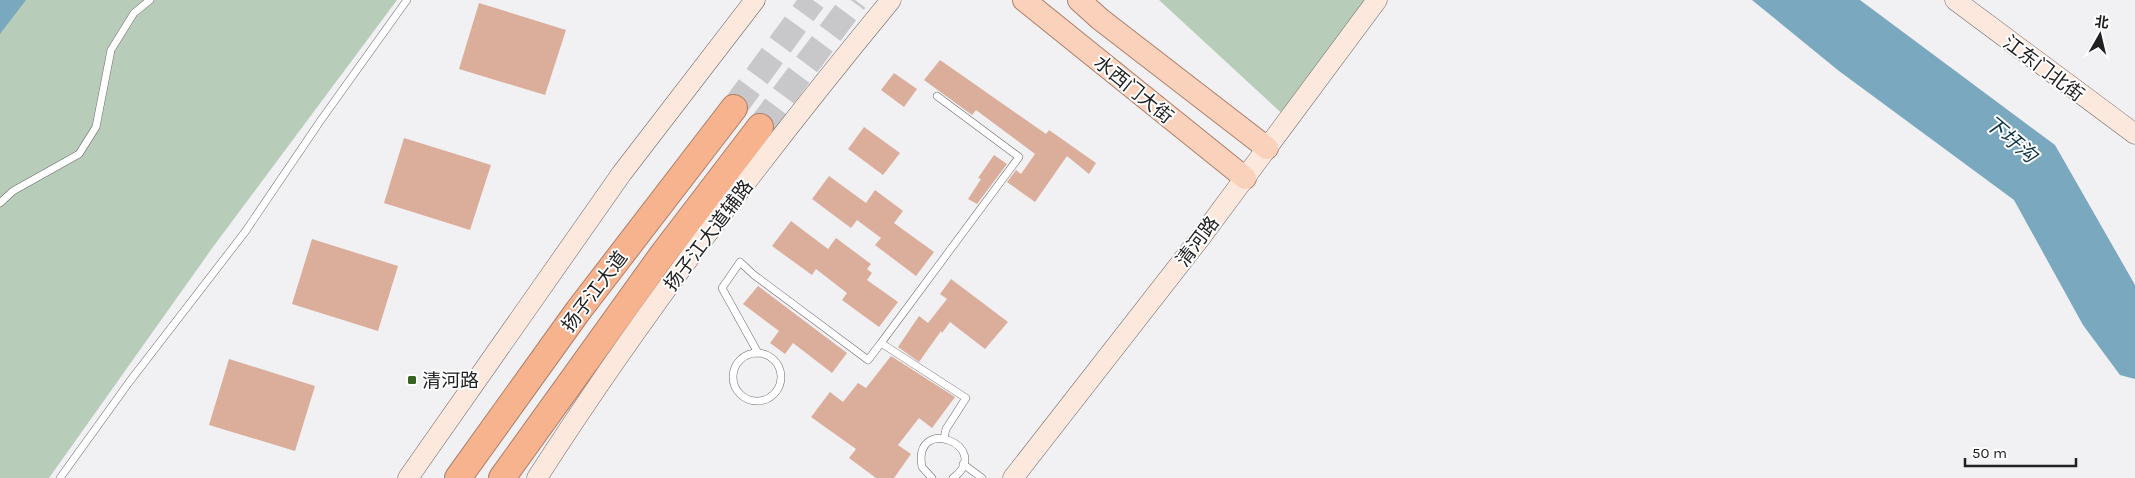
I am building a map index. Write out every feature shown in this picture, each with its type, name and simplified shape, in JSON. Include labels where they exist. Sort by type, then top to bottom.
[{"type":"highway","name":"扬子江大道","points":[[458,478],[578,311],[734,108]]},
{"type":"highway","name":"扬子江大道","points":[[502,478],[663,254],[760,127]]},
{"type":"main road","points":[[408,478],[622,173],[755,0]]},
{"type":"main road","name":"水西门大街","points":[[1079,0],[1100,19],[1267,148]]},
{"type":"main road","name":"清河路","points":[[1013,478],[1245,178],[1377,0]]},
{"type":"main road","name":"江东门北街","points":[[1955,0],[2135,134]]},
{"type":"main road","name":"扬子江大道辅路","points":[[537,478],[596,386],[701,241],[888,1]]},
{"type":"main road","name":"水西门大街","points":[[1023,1],[1245,178]]},
{"type":"lane","points":[[0,203],[13,191],[79,154],[96,127],[111,50],[134,13],[150,0]]},
{"type":"lane","points":[[60,478],[130,380],[245,232],[321,120],[407,0]]},
{"type":"lane","points":[[758,353],[751,354],[738,362],[733,376],[738,391],[743,396],[758,401],[773,396],[778,389],[781,373],[773,359],[758,353],[722,288],[740,262],[754,275],[868,360],[1019,158],[937,96]]},
{"type":"lane","points":[[881,343],[966,398],[946,429],[944,438]]},
{"type":"lane","points":[[932,478],[922,467],[922,452],[930,441],[944,438],[958,444],[964,457],[963,464],[953,478]]},
{"type":"lane","points":[[963,464],[982,478]]},
{"type":"green space","points":[[0,0],[397,0],[213,247],[49,478],[0,478]]},
{"type":"green space","points":[[1159,0],[1377,0],[1288,119]]},
{"type":"water","points":[[0,0],[26,0],[0,34]]},
{"type":"water","name":"下圩沟","points":[[1752,0],[1860,0],[2055,145],[2135,285],[2135,379],[2120,375],[2083,325],[2014,200],[1839,71]]},
{"type":"building","points":[[479,3],[566,30],[545,95],[459,69]]},
{"type":"building","points":[[940,60],[1046,134],[1049,130],[1096,163],[1089,174],[1067,156],[1035,202],[1007,182],[1016,170],[1021,174],[1035,154],[976,110],[972,115],[924,80]]},
{"type":"building","points":[[894,73],[917,89],[904,107],[881,90]]},
{"type":"building","points":[[864,127],[900,153],[883,175],[848,149]]},
{"type":"building","points":[[404,138],[491,165],[470,230],[384,203]]},
{"type":"building","points":[[994,155],[1007,164],[977,204],[968,199],[981,179],[978,178]]},
{"type":"building","points":[[829,176],[866,203],[875,190],[903,211],[894,223],[934,252],[916,276],[875,245],[881,238],[857,220],[851,228],[812,199]]},
{"type":"building","points":[[791,221],[828,249],[836,238],[871,264],[867,269],[872,273],[867,280],[898,302],[879,327],[842,300],[847,293],[816,269],[812,275],[772,246]]},
{"type":"building","points":[[312,239],[398,266],[378,331],[292,304]]},
{"type":"building","points":[[951,279],[1008,322],[985,349],[950,322],[942,333],[941,331],[919,362],[898,347],[919,316],[928,323],[947,299],[940,294]]},
{"type":"building","points":[[758,286],[847,353],[832,373],[793,343],[785,354],[770,343],[779,331],[743,304]]},
{"type":"building","points":[[891,356],[955,397],[932,428],[919,418],[898,445],[911,454],[894,478],[876,478],[849,458],[856,449],[811,417],[830,392],[843,402],[858,383],[866,388]]},
{"type":"building","points":[[229,359],[315,386],[295,451],[209,425]]},
{"type":"tunnel","points":[[734,108],[813,0]]},
{"type":"tunnel","points":[[760,127],[855,0]]},
{"type":"place","name":"清河路","points":[[412,380]]}]
